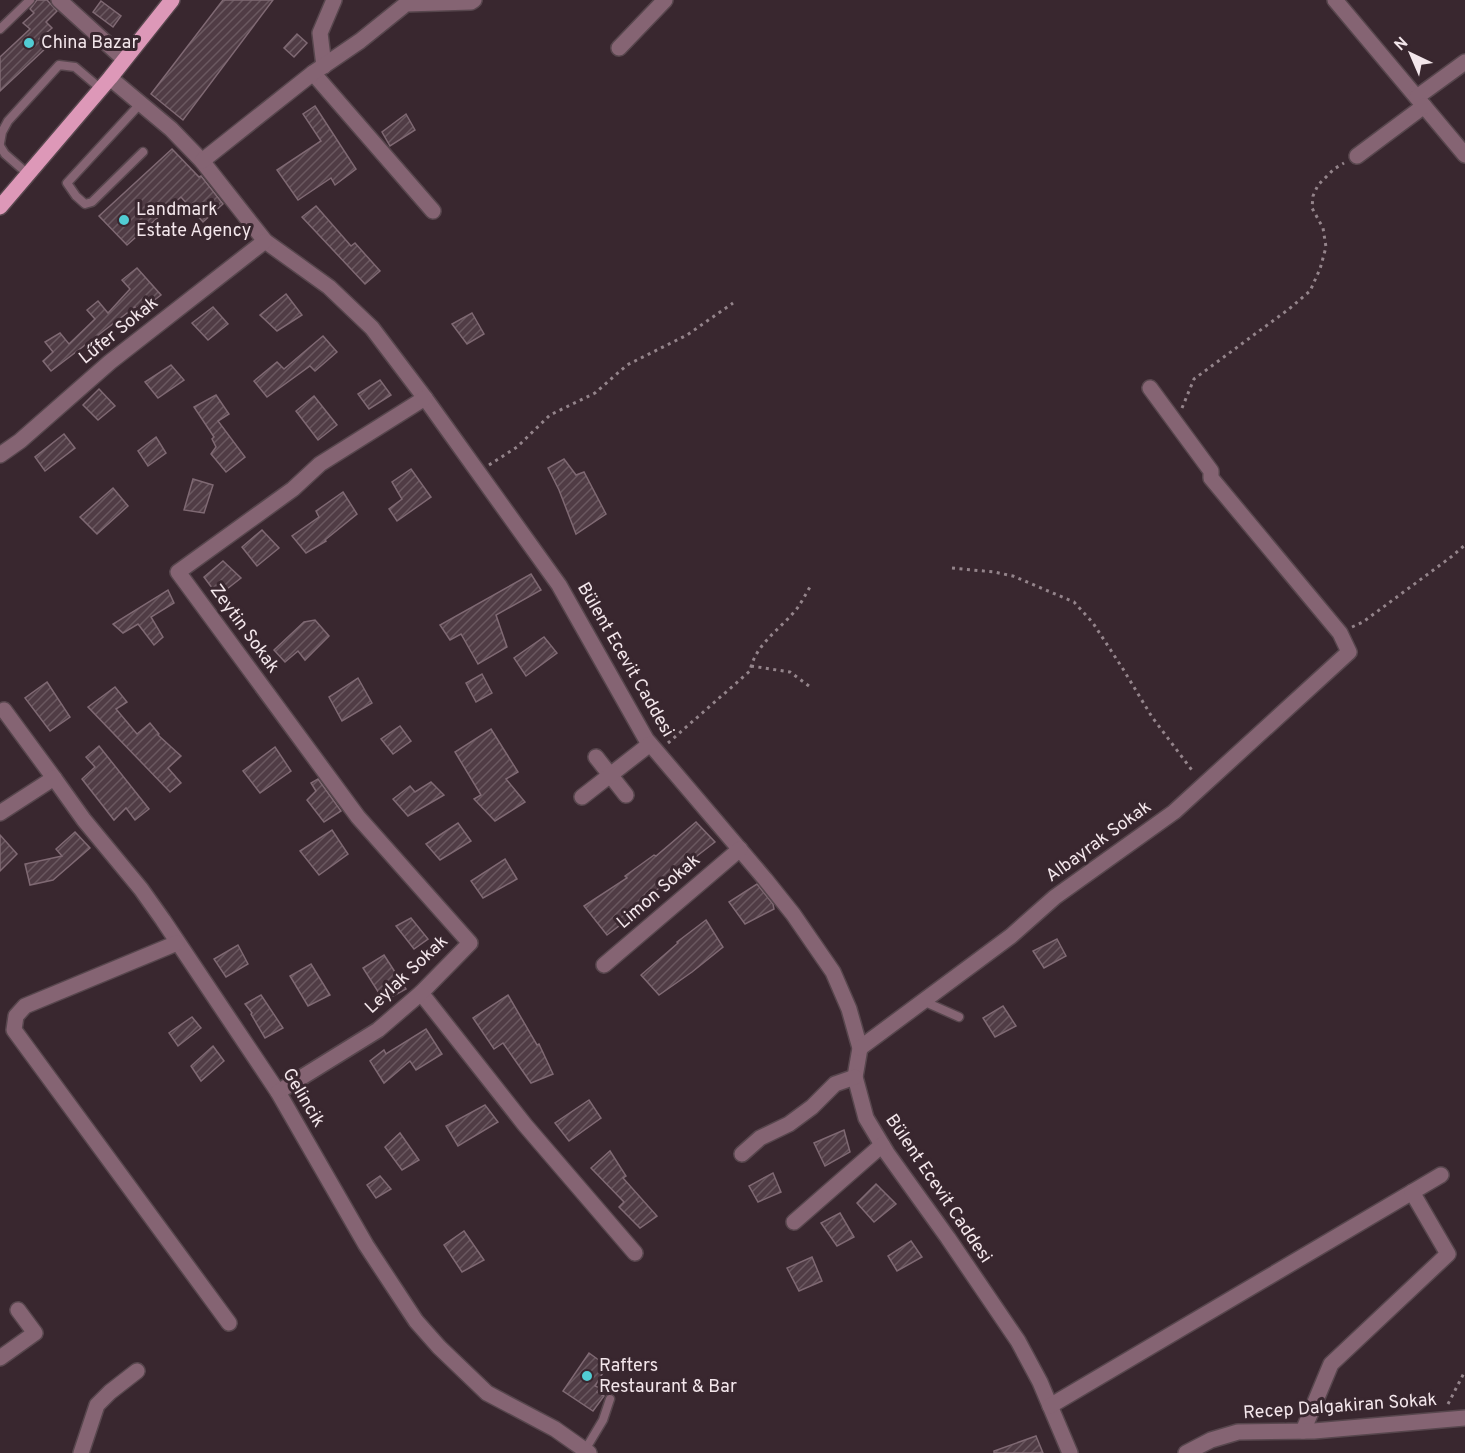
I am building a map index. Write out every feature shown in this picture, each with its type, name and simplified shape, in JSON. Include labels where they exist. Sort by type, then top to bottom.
[{"type":"main road","points":[[0,207],[106,83],[172,0]]},
{"type":"street","points":[[59,0],[124,59]]},
{"type":"street","points":[[334,0],[320,33],[319,70],[433,211]]},
{"type":"street","points":[[619,48],[664,0]]},
{"type":"street","points":[[1335,0],[1465,155]]},
{"type":"street","points":[[202,161],[406,4],[472,1]]},
{"type":"street","points":[[1357,156],[1465,62]]},
{"type":"street","name":"Bülent Ecevit Caddesi","points":[[106,83],[140,104],[171,129],[202,161],[265,241],[329,287],[372,328],[559,585],[602,663],[654,748],[793,914],[833,972],[849,1009],[860,1047],[855,1077],[866,1118],[882,1145],[1018,1341],[1030,1361],[1070,1453]]},
{"type":"street","name":"Lűfer Sokak","points":[[0,455],[20,441],[118,356],[265,241]]},
{"type":"street","points":[[1150,388],[1211,471],[1211,478],[1340,633]]},
{"type":"street","name":"Zeytin Sokak","points":[[425,398],[320,464],[293,489],[178,572],[358,817],[470,943]]},
{"type":"street","name":"Albayrak Sokak","points":[[860,1047],[1011,936],[1055,897],[1174,812],[1349,652],[1340,633]]},
{"type":"street","name":"Gelincik","points":[[4,710],[84,820],[141,889],[278,1092],[366,1245],[416,1321],[439,1347],[487,1393],[555,1429],[587,1452]]},
{"type":"street","points":[[582,797],[611,774],[654,748]]},
{"type":"street","points":[[596,757],[626,795]]},
{"type":"street","points":[[0,813],[54,778]]},
{"type":"street","name":"Limon Sokak","points":[[604,964],[740,849]]},
{"type":"street","points":[[177,943],[25,1006],[16,1016],[14,1030],[228,1323]]},
{"type":"street","name":"Leylak Sokak","points":[[278,1092],[378,1030],[421,993],[470,943]]},
{"type":"street","points":[[421,993],[525,1125],[635,1253]]},
{"type":"street","points":[[742,1154],[760,1138],[789,1124],[812,1107],[835,1084],[855,1077]]},
{"type":"street","points":[[794,1222],[882,1145]]},
{"type":"street","points":[[1050,1406],[1441,1175]]},
{"type":"street","points":[[1304,1431],[1331,1364],[1448,1254],[1412,1192]]},
{"type":"street","points":[[0,1358],[35,1333],[18,1310]]},
{"type":"street","points":[[81,1453],[97,1405],[137,1371]]},
{"type":"street","name":"Recep Dalgakiran Sokak","points":[[1186,1453],[1211,1440],[1238,1432],[1304,1431],[1465,1418]]},
{"type":"lane","points":[[0,29],[30,0]]},
{"type":"lane","points":[[29,175],[5,154],[0,145],[2,132],[8,121],[59,64],[75,67],[106,83]]},
{"type":"lane","points":[[140,104],[67,183],[85,204],[92,202],[143,152]]},
{"type":"lane","points":[[923,1001],[959,1017]]},
{"type":"lane","points":[[587,1452],[603,1420],[610,1399]]},
{"type":"path","points":[[1176,423],[1194,379],[1310,291],[1320,269],[1326,247],[1323,228],[1312,208],[1313,196],[1318,185],[1334,169],[1357,156]]},
{"type":"path","points":[[478,472],[517,447],[550,415],[595,393],[627,365],[687,334],[733,303]]},
{"type":"path","points":[[1340,633],[1363,621],[1465,545]]},
{"type":"path","points":[[952,568],[1013,576],[1074,602],[1093,623],[1152,717],[1204,786]]},
{"type":"path","points":[[654,748],[734,687],[750,671],[752,658],[796,609],[810,587]]},
{"type":"path","points":[[751,666],[790,672],[809,686]]},
{"type":"path","points":[[1441,1420],[1465,1371]]},
{"type":"building","name":"China Bazar","points":[[37,0],[47,0],[57,11],[46,22],[52,28],[39,39],[47,47],[0,91],[0,57],[30,29],[23,23],[34,13],[30,9]]},
{"type":"building","points":[[223,0],[273,0],[183,120],[151,94]]},
{"type":"building","points":[[101,1],[121,16],[113,27],[93,12]]},
{"type":"building","points":[[297,34],[307,43],[294,57],[284,48]]},
{"type":"building","points":[[315,106],[356,169],[335,185],[331,178],[298,200],[277,170],[321,141],[303,114]]},
{"type":"building","points":[[406,114],[415,130],[390,146],[382,132]]},
{"type":"building","points":[[172,149],[199,177],[201,176],[223,204],[203,222],[181,197],[127,245],[99,216]]},
{"type":"building","points":[[316,206],[351,246],[355,243],[380,271],[365,284],[302,217]]},
{"type":"building","points":[[137,268],[161,295],[139,312],[135,307],[51,371],[43,361],[53,352],[45,342],[60,333],[69,344],[95,319],[87,310],[98,301],[108,313],[130,289],[122,280]]},
{"type":"building","points":[[286,294],[302,315],[277,331],[260,315]]},
{"type":"building","points":[[213,307],[228,324],[208,340],[192,323]]},
{"type":"building","points":[[472,313],[484,334],[467,344],[452,324]]},
{"type":"building","points":[[323,336],[337,352],[315,371],[310,366],[267,397],[254,381],[277,362],[284,369]]},
{"type":"building","points":[[171,365],[184,380],[158,398],[145,382]]},
{"type":"building","points":[[380,380],[391,395],[369,409],[358,394]]},
{"type":"building","points":[[99,389],[115,406],[98,420],[83,405]]},
{"type":"building","points":[[216,395],[229,414],[218,421],[245,457],[226,472],[211,454],[216,447],[212,439],[214,437],[194,407]]},
{"type":"building","points":[[314,396],[337,425],[318,440],[296,411]]},
{"type":"building","points":[[64,434],[75,448],[45,471],[35,457]]},
{"type":"building","points":[[156,437],[166,453],[148,466],[138,451]]},
{"type":"building","points":[[564,459],[576,475],[584,472],[606,514],[576,534],[548,468]]},
{"type":"building","points":[[411,469],[431,497],[397,521],[389,509],[402,499],[392,482]]},
{"type":"building","points":[[193,479],[213,485],[204,513],[184,510]]},
{"type":"building","points":[[113,488],[128,506],[97,534],[80,517]]},
{"type":"building","points":[[343,492],[357,514],[326,541],[306,553],[292,536],[319,517],[316,511]]},
{"type":"building","points":[[262,530],[279,548],[257,566],[242,547]]},
{"type":"building","points":[[223,561],[241,578],[218,596],[204,577]]},
{"type":"building","points":[[531,574],[541,590],[496,615],[507,647],[478,664],[461,634],[450,640],[440,625]]},
{"type":"building","points":[[168,590],[174,603],[151,617],[163,637],[154,645],[138,624],[123,633],[113,624]]},
{"type":"building","points":[[315,620],[329,636],[305,660],[298,651],[285,662],[274,650],[304,622]]},
{"type":"building","points":[[544,637],[557,653],[526,676],[514,658]]},
{"type":"building","points":[[482,674],[492,693],[476,702],[466,683]]},
{"type":"building","points":[[358,678],[372,703],[342,721],[329,697]]},
{"type":"building","points":[[47,682],[70,717],[50,731],[25,698]]},
{"type":"building","points":[[115,687],[127,702],[116,709],[137,734],[150,723],[158,735],[181,756],[168,768],[181,783],[170,792],[88,707]]},
{"type":"building","points":[[400,726],[411,741],[393,754],[381,739]]},
{"type":"building","points":[[491,729],[518,772],[506,779],[525,802],[495,821],[474,799],[481,795],[455,752]]},
{"type":"building","points":[[99,746],[149,809],[135,820],[126,808],[114,820],[82,779],[95,767],[86,757]]},
{"type":"building","points":[[275,747],[291,771],[260,793],[243,771]]},
{"type":"building","points":[[318,779],[341,811],[324,822],[307,800],[316,791],[311,783]]},
{"type":"building","points":[[431,782],[444,795],[408,816],[393,799],[410,786],[415,792]]},
{"type":"building","points":[[696,822],[715,842],[632,909],[636,913],[607,935],[584,906],[627,878],[625,876],[654,855],[656,856]]},
{"type":"building","points":[[458,823],[471,841],[440,860],[426,844]]},
{"type":"building","points":[[332,830],[348,854],[319,875],[300,851]]},
{"type":"building","points":[[75,832],[90,848],[53,880],[30,885],[25,864],[62,856],[56,849]]},
{"type":"building","points":[[0,835],[17,854],[0,871]]},
{"type":"building","points":[[505,859],[517,879],[483,898],[471,881]]},
{"type":"building","points":[[757,884],[773,904],[774,909],[745,924],[729,902]]},
{"type":"building","points":[[411,918],[428,939],[414,949],[396,926]]},
{"type":"building","points":[[706,920],[723,947],[659,995],[641,975],[677,942]]},
{"type":"building","points":[[1057,939],[1066,956],[1044,968],[1033,951]]},
{"type":"building","points":[[238,945],[248,964],[226,977],[214,959]]},
{"type":"building","points":[[384,955],[406,989],[384,1001],[363,968]]},
{"type":"building","points":[[311,964],[330,995],[308,1006],[290,976]]},
{"type":"building","points":[[261,995],[283,1028],[265,1038],[245,1004]]},
{"type":"building","points":[[508,995],[537,1045],[539,1044],[553,1074],[531,1083],[503,1043],[494,1049],[473,1018]]},
{"type":"building","points":[[1003,1006],[1016,1026],[995,1037],[983,1018]]},
{"type":"building","points":[[192,1017],[201,1028],[178,1046],[169,1033]]},
{"type":"building","points":[[426,1029],[442,1054],[416,1070],[410,1061],[384,1083],[370,1061],[384,1050],[386,1054]]},
{"type":"building","points":[[213,1046],[224,1061],[201,1081],[191,1066]]},
{"type":"building","points":[[589,1100],[601,1118],[569,1141],[555,1123]]},
{"type":"building","points":[[485,1105],[498,1122],[458,1146],[446,1126]]},
{"type":"building","points":[[844,1130],[850,1152],[825,1166],[814,1143]]},
{"type":"building","points":[[400,1133],[419,1160],[402,1170],[385,1147]]},
{"type":"building","points":[[610,1151],[626,1176],[623,1178],[657,1216],[640,1228],[619,1207],[624,1202],[591,1168]]},
{"type":"building","points":[[773,1173],[781,1192],[758,1202],[749,1186]]},
{"type":"building","points":[[380,1176],[391,1189],[376,1198],[367,1185]]},
{"type":"building","points":[[876,1184],[896,1204],[874,1222],[857,1203]]},
{"type":"building","points":[[840,1213],[854,1237],[837,1246],[821,1223]]},
{"type":"building","points":[[464,1231],[484,1260],[462,1272],[444,1245]]},
{"type":"building","points":[[911,1241],[922,1257],[897,1271],[888,1256]]},
{"type":"building","points":[[812,1257],[822,1281],[799,1291],[787,1268]]},
{"type":"building","name":"Rafters Restaurant & Bar","points":[[589,1353],[607,1366],[595,1386],[600,1388],[597,1392],[604,1396],[593,1411],[563,1391]]},
{"type":"building","points":[[1036,1436],[1043,1453],[994,1453],[994,1451]]},
{"type":"place","name":"China Bazar","points":[[29,43]]},
{"type":"place","name":"Landmark Estate Agency","points":[[124,220]]},
{"type":"place","name":"Rafters Restaurant & Bar","points":[[587,1376]]}]
